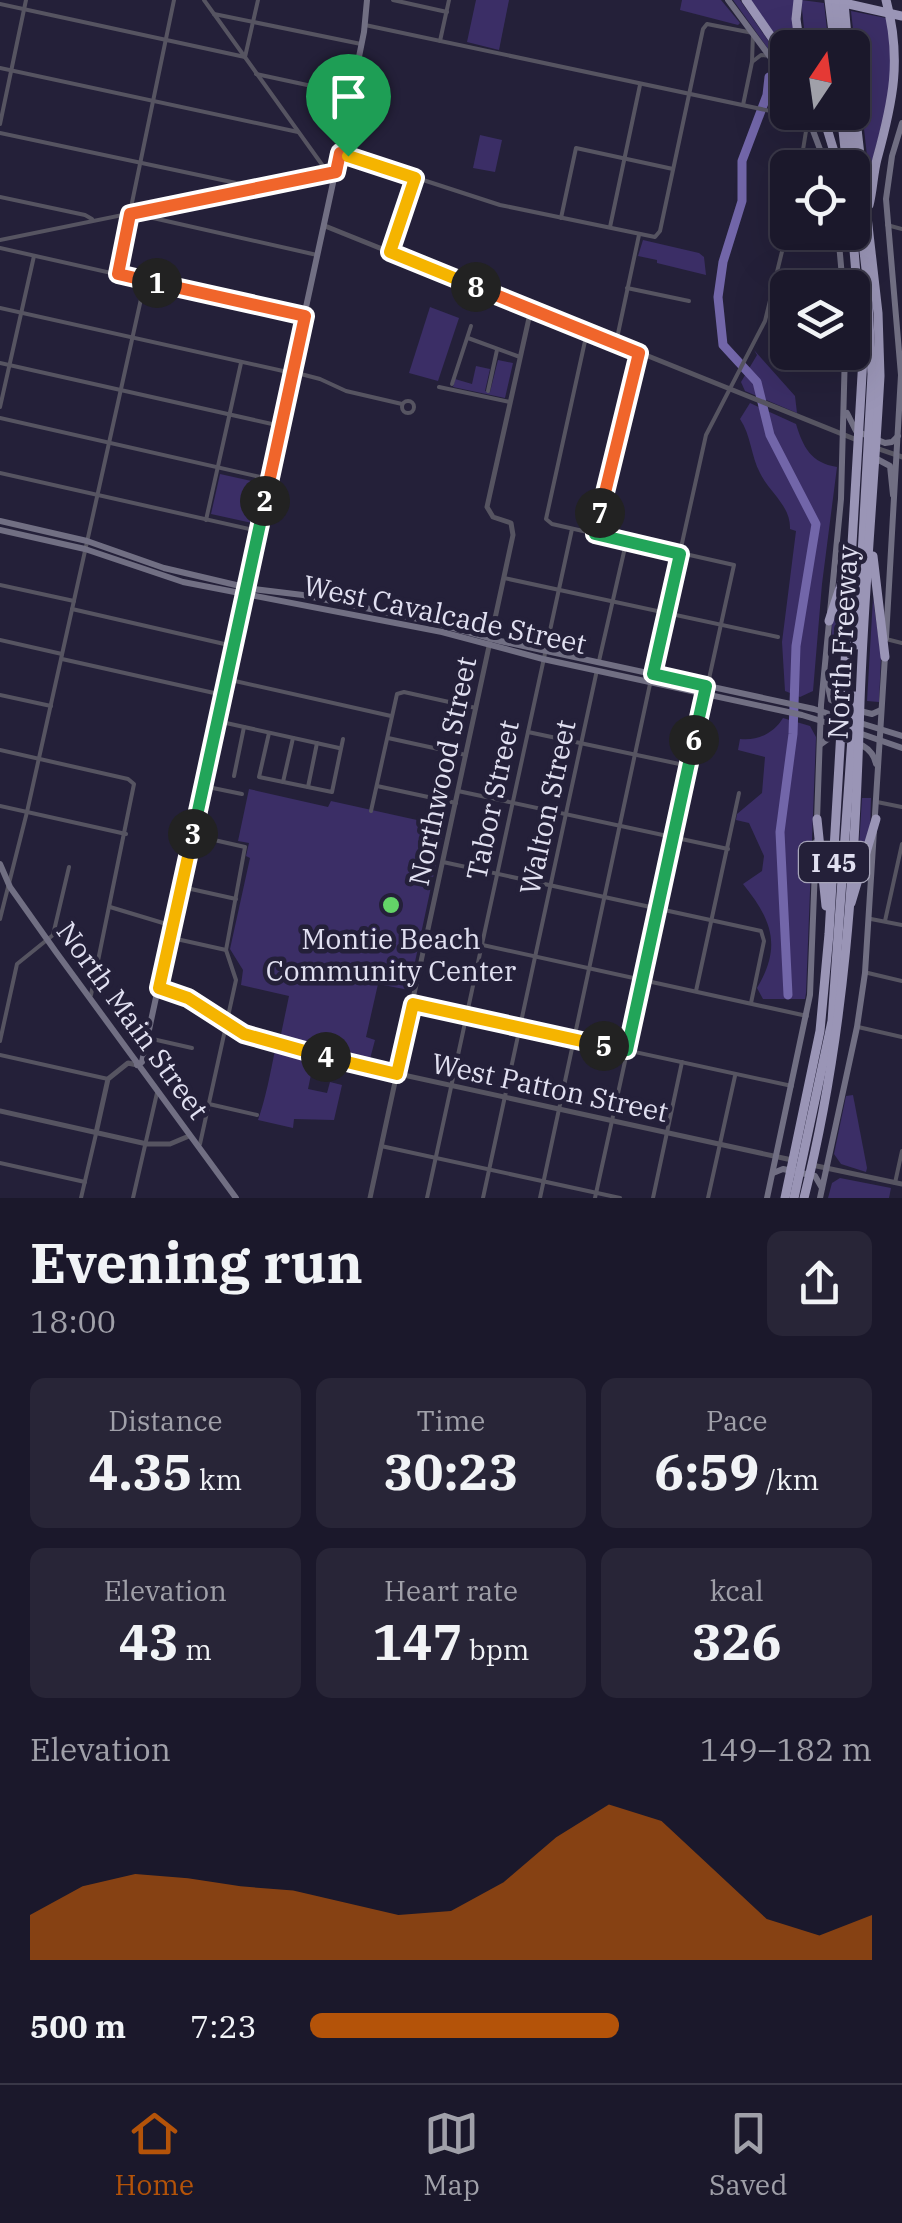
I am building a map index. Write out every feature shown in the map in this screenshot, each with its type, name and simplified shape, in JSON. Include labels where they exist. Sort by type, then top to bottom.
[{"type":"highway","points":[[839,30],[835,0],[902,16]]},
{"type":"highway","points":[[870,194],[902,67],[894,17],[886,0]]},
{"type":"highway","points":[[747,1],[770,35]]},
{"type":"highway","points":[[797,2],[799,30]]},
{"type":"highway","points":[[892,110],[902,94]]},
{"type":"highway","name":"North Freeway","points":[[794,1198],[831,1025],[838,972],[867,467],[872,340],[847,130]]},
{"type":"highway","name":"North Freeway","points":[[869,426],[878,313],[870,247]]},
{"type":"highway","name":"North Freeway","points":[[854,250],[869,426]]},
{"type":"highway","name":"North Freeway","points":[[853,697],[856,506],[867,467]]},
{"type":"highway","name":"North Freeway","points":[[853,697],[870,544],[867,467]]},
{"type":"highway","points":[[829,621],[842,582],[856,506]]},
{"type":"highway","points":[[870,544],[885,657]]},
{"type":"highway","name":"North Freeway","points":[[806,1143],[840,1012],[848,910],[850,753]]},
{"type":"highway","name":"North Freeway","points":[[806,1143],[850,753]]},
{"type":"highway","points":[[817,819],[830,934]]},
{"type":"highway","points":[[848,910],[876,819]]},
{"type":"highway","name":"North Freeway","points":[[785,1198],[798,1183]]},
{"type":"highway","name":"North Freeway","points":[[798,1183],[804,1198]]},
{"type":"main road","points":[[137,1065],[142,1062],[148,1038],[234,646],[332,173],[352,95],[367,0]]},
{"type":"main road","points":[[728,0],[770,56]]},
{"type":"main road","points":[[820,1198],[857,1027],[871,919],[895,542],[894,497],[900,456],[900,315],[886,225],[887,186],[902,123]]},
{"type":"main road","points":[[767,1198],[807,1016],[812,976],[820,720],[846,408],[845,370]]},
{"type":"main road","points":[[846,408],[856,431],[885,443],[892,442],[898,434]]},
{"type":"main road","points":[[842,461],[851,450],[886,462],[892,470],[890,494],[894,497]]},
{"type":"main road","name":"West Cavalcade Street","points":[[0,521],[163,572],[328,608],[391,613],[490,643],[803,711],[821,711],[902,736]]},
{"type":"main road","name":"West Cavalcade Street","points":[[0,530],[86,545]]},
{"type":"main road","name":"West Cavalcade Street","points":[[245,591],[427,625]]},
{"type":"main road","points":[[826,671],[829,695],[834,702],[872,714],[879,712],[883,704]]},
{"type":"main road","name":"West Cavalcade Street","points":[[803,711],[899,747]]},
{"type":"main road","points":[[820,750],[822,742],[830,736],[867,747],[879,766]]},
{"type":"main road","points":[[879,766],[888,749],[899,747]]},
{"type":"main road","name":"North Main Street","points":[[0,864],[10,887],[46,938],[229,1194],[236,1198]]},
{"type":"main road","points":[[783,1129],[791,1150],[821,1157],[830,1152]]},
{"type":"main road","points":[[772,1173],[783,1169],[815,1176],[822,1189]]},
{"type":"street","points":[[0,124],[26,0]]},
{"type":"street","points":[[118,274],[174,0]]},
{"type":"street","points":[[204,0],[332,173]]},
{"type":"street","points":[[245,56],[258,0]]},
{"type":"street","points":[[393,0],[446,12]]},
{"type":"street","points":[[440,41],[449,0]]},
{"type":"street","points":[[0,4],[245,56]]},
{"type":"street","points":[[214,14],[362,44]]},
{"type":"street","points":[[340,153],[500,205],[657,236],[704,27],[709,24],[754,34],[746,106]]},
{"type":"street","points":[[365,25],[770,111]]},
{"type":"street","points":[[752,62],[770,56]]},
{"type":"street","points":[[0,68],[298,132]]},
{"type":"street","points":[[256,74],[352,95]]},
{"type":"street","points":[[610,227],[640,84]]},
{"type":"street","points":[[0,133],[258,188]]},
{"type":"street","points":[[561,218],[576,148],[673,169]]},
{"type":"street","points":[[318,175],[320,161]]},
{"type":"street","points":[[0,240],[332,173]]},
{"type":"street","points":[[390,252],[415,178]]},
{"type":"street","points":[[0,197],[93,220]]},
{"type":"street","points":[[142,212],[318,255]]},
{"type":"street","points":[[886,225],[902,229]]},
{"type":"street","points":[[324,226],[900,456]]},
{"type":"street","points":[[616,343],[639,234]]},
{"type":"street","points":[[0,248],[305,316]]},
{"type":"street","points":[[0,406],[34,256]]},
{"type":"street","points":[[0,919],[145,280]]},
{"type":"street","points":[[627,288],[690,301]]},
{"type":"street","points":[[540,1198],[706,435],[749,354],[770,303]]},
{"type":"street","points":[[0,308],[320,378],[346,392],[402,404]]},
{"type":"street","name":"Northwood Street","points":[[370,1198],[504,578],[513,526],[493,516],[487,508],[531,309]]},
{"type":"street","points":[[452,384],[470,326]]},
{"type":"street","points":[[587,332],[546,520],[734,565],[596,1195]]},
{"type":"street","points":[[467,337],[520,357]]},
{"type":"street","points":[[488,390],[497,350]]},
{"type":"street","points":[[595,534],[639,353]]},
{"type":"street","points":[[206,520],[242,361]]},
{"type":"street","points":[[0,363],[281,426]]},
{"type":"street","points":[[438,387],[510,402]]},
{"type":"street","points":[[0,418],[270,479]]},
{"type":"street","points":[[0,473],[258,531]]},
{"type":"street","name":"Tabor Street","points":[[427,1198],[572,529]]},
{"type":"street","name":"Walton Street","points":[[483,1198],[626,542]]},
{"type":"street","points":[[504,578],[778,637]]},
{"type":"street","points":[[0,584],[74,600]]},
{"type":"street","points":[[72,609],[234,646]]},
{"type":"street","points":[[0,640],[223,696]]},
{"type":"street","points":[[888,640],[902,642]]},
{"type":"street","points":[[226,679],[391,716]]},
{"type":"street","points":[[371,811],[397,694],[404,692],[476,708]]},
{"type":"street","points":[[0,695],[51,706]]},
{"type":"street","points":[[217,721],[341,748]]},
{"type":"street","points":[[234,776],[244,727]]},
{"type":"street","points":[[268,732],[259,776],[332,792],[343,739]]},
{"type":"street","points":[[528,732],[689,766]]},
{"type":"street","points":[[387,737],[466,756]]},
{"type":"street","points":[[283,782],[293,738]]},
{"type":"street","points":[[308,787],[317,743]]},
{"type":"street","points":[[0,750],[130,779],[135,786],[90,1000]]},
{"type":"street","points":[[203,786],[242,794]]},
{"type":"street","points":[[376,786],[456,803]]},
{"type":"street","points":[[458,792],[728,849]]},
{"type":"street","points":[[696,991],[739,793]]},
{"type":"street","points":[[877,802],[902,807]]},
{"type":"street","points":[[0,806],[126,834]]},
{"type":"street","points":[[192,836],[245,847],[226,950],[236,976],[199,1148]]},
{"type":"street","points":[[885,921],[902,844]]},
{"type":"street","points":[[443,862],[762,932],[764,943],[751,1003]]},
{"type":"street","points":[[0,1040],[17,964],[54,932],[69,867]]},
{"type":"street","points":[[181,887],[236,899]]},
{"type":"street","points":[[110,906],[172,926]]},
{"type":"street","points":[[871,919],[902,925]]},
{"type":"street","points":[[428,932],[807,1016]]},
{"type":"street","points":[[170,938],[226,950]]},
{"type":"street","points":[[865,973],[902,981]]},
{"type":"street","name":"West Patton Street","points":[[159,988],[188,998],[226,1024],[264,1041],[397,1074],[898,1183]]},
{"type":"street","points":[[413,1004],[792,1086]]},
{"type":"street","points":[[857,1027],[902,1037]]},
{"type":"street","points":[[148,1038],[192,1048]]},
{"type":"street","points":[[0,1055],[108,1079]]},
{"type":"street","points":[[653,1198],[682,1062]]},
{"type":"street","points":[[81,1198],[108,1079],[128,1063],[137,1065]]},
{"type":"street","points":[[708,1198],[736,1074]]},
{"type":"street","points":[[133,1198],[157,1093]]},
{"type":"street","points":[[209,1104],[257,1115]]},
{"type":"street","points":[[0,1111],[146,1144],[165,1145],[189,1136]]},
{"type":"street","points":[[381,1146],[620,1198]]},
{"type":"street","points":[[898,1183],[902,1151]]},
{"type":"street","points":[[0,1163],[85,1182]]},
{"type":"shaded area","points":[[476,0],[509,0],[499,50],[467,42]]},
{"type":"shaded area","points":[[682,0],[721,0],[740,23],[680,10]]},
{"type":"shaded area","points":[[733,0],[740,0],[770,43],[770,51]]},
{"type":"shaded area","points":[[751,0],[794,0],[796,30],[771,30]]},
{"type":"shaded area","points":[[801,0],[824,3],[827,30],[804,30]]},
{"type":"shaded area","points":[[851,11],[891,19],[897,65],[870,170],[864,130],[870,130],[870,30],[853,30]]},
{"type":"shaded area","points":[[480,135],[502,140],[495,172],[473,168]]},
{"type":"shaded area","points":[[643,240],[699,253],[704,257],[706,275],[638,256]]},
{"type":"shaded area","points":[[430,307],[459,318],[438,381],[409,373]]},
{"type":"shaded area","points":[[754,350],[795,396],[797,413],[745,391],[741,382],[757,355]]},
{"type":"shaded area","points":[[498,360],[513,363],[505,398],[453,387],[455,379],[472,384],[476,366],[490,369],[485,391],[490,392]]},
{"type":"shaded area","points":[[750,403],[796,424],[809,453],[837,467],[813,691],[800,697],[785,691],[782,642],[796,531],[790,529],[784,506],[757,466],[740,419]]},
{"type":"shaded area","points":[[220,474],[260,483],[252,523],[211,514]]},
{"type":"shaded area","points":[[845,585],[841,655],[831,654],[832,619]]},
{"type":"shaded area","points":[[873,598],[881,656],[879,702],[867,701]]},
{"type":"shaded area","points":[[783,718],[810,726],[816,737],[805,999],[763,999],[757,988],[769,959],[770,934],[761,910],[743,884],[762,871],[764,856],[749,823],[736,820],[737,814],[762,793],[765,757],[738,750],[740,739],[765,735]]},
{"type":"shaded area","points":[[249,789],[328,807],[331,801],[444,826],[409,990],[378,984],[366,1037],[375,1040],[370,1059],[280,1039],[289,996],[241,985],[243,970],[230,949],[250,858],[246,856],[249,843],[238,841]]},
{"type":"shaded area","points":[[862,798],[871,798],[870,831],[858,864]]},
{"type":"shaded area","points":[[275,1050],[314,1060],[308,1089],[327,1093],[330,1082],[342,1085],[334,1120],[294,1119],[293,1128],[258,1120]]},
{"type":"shaded area","points":[[853,1095],[866,1172],[841,1164],[834,1154],[846,1096]]},
{"type":"shaded area","points":[[840,1178],[891,1188],[889,1198],[828,1198],[832,1183]]},
{"type":"waterway","points":[[769,77],[767,95],[742,161],[742,201],[723,262],[718,297],[723,345],[757,382],[770,435],[816,524],[796,646],[793,734],[780,832],[788,995]]},
{"type":"place","name":"Montie Beach Community Center","points":[[391,905]]},
{"type":"route","points":[[340,153],[348,156],[415,178],[390,252],[639,353],[595,534],[680,554],[653,674],[706,686],[627,1050],[413,1004],[397,1074],[250,1037],[188,998],[159,988],[305,316],[118,274],[130,214],[336,172],[340,153]]}]
